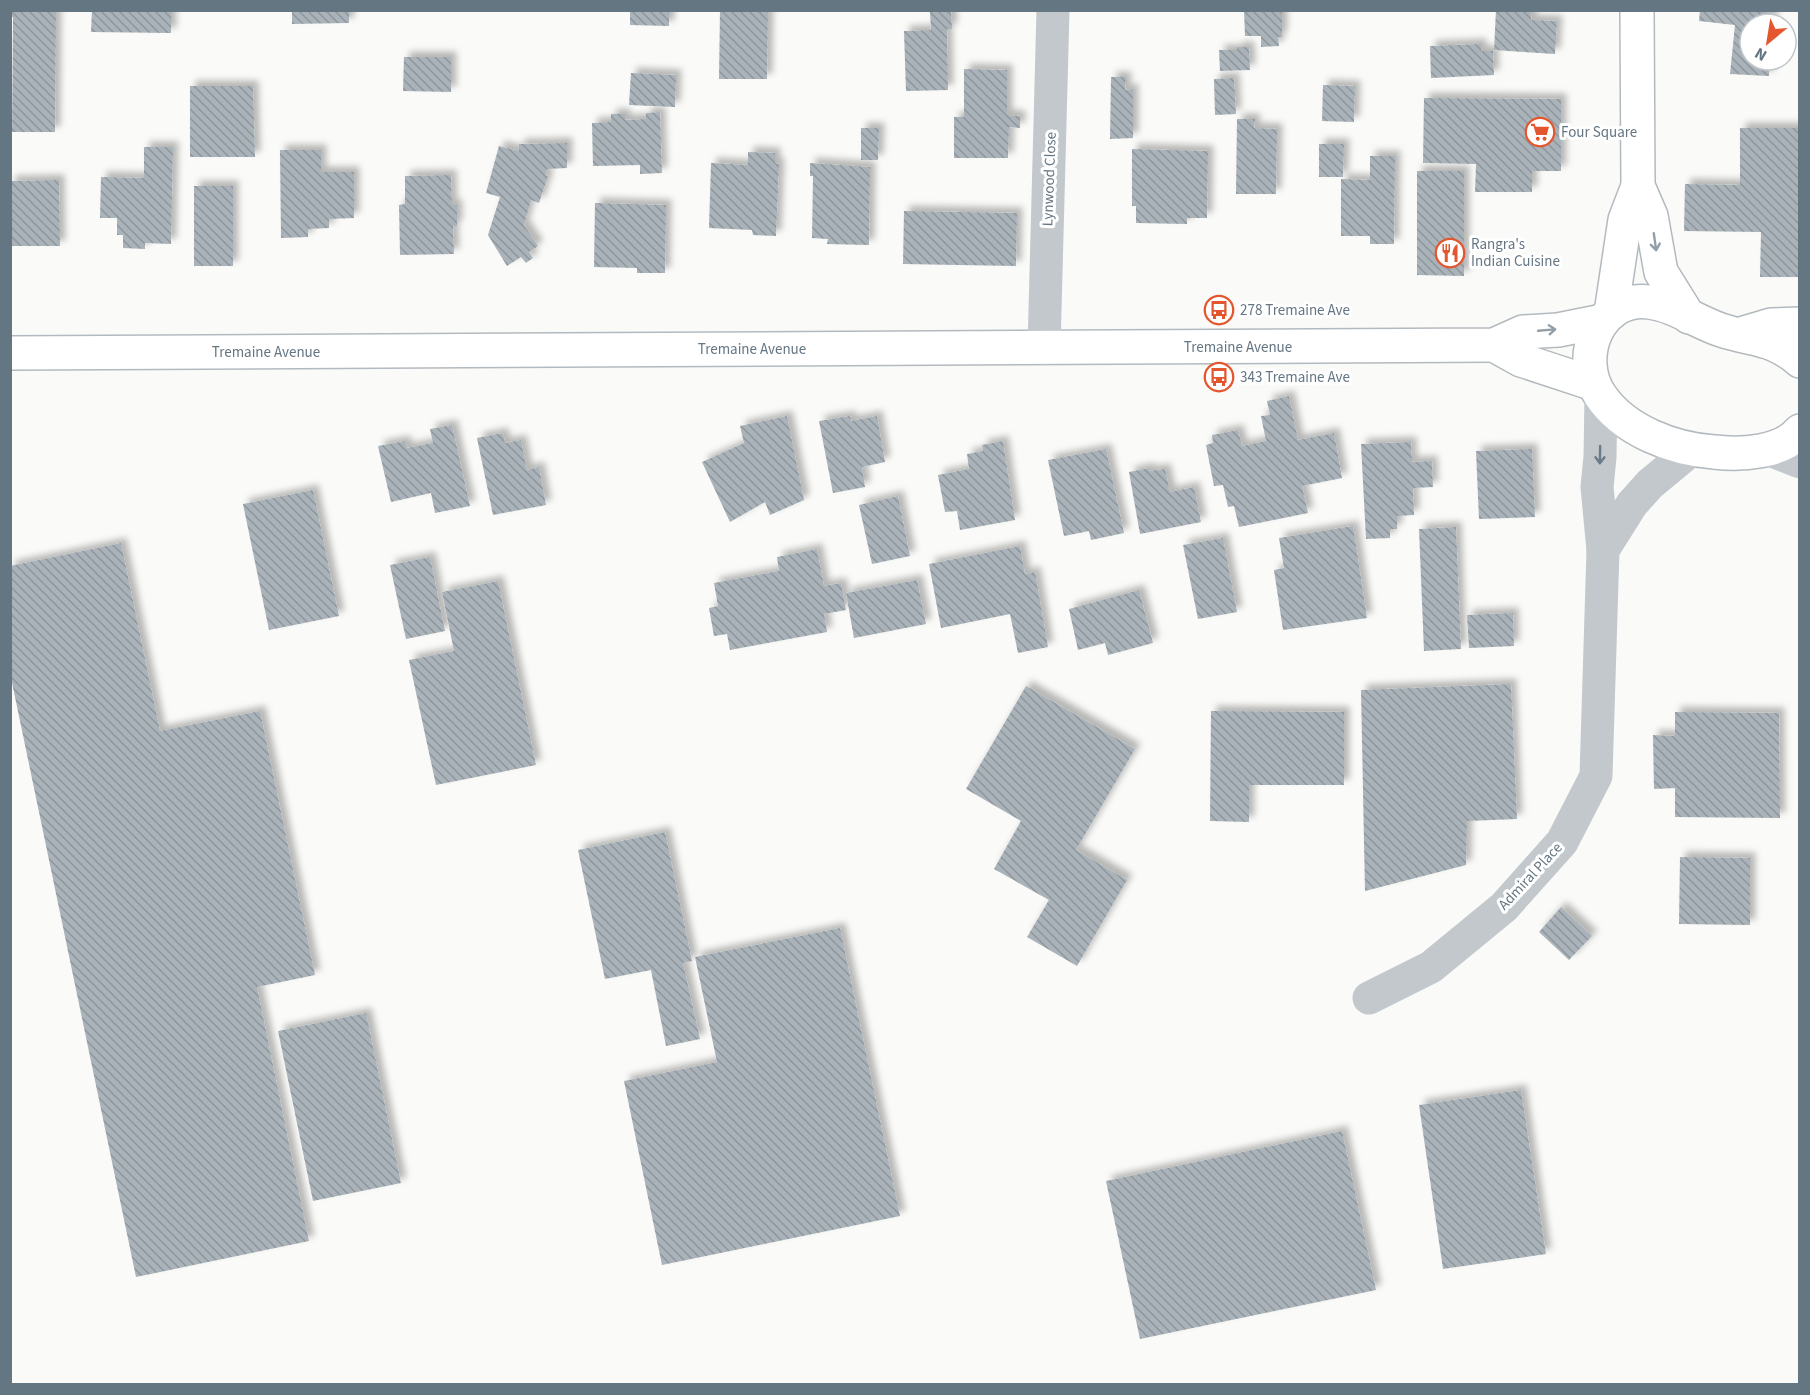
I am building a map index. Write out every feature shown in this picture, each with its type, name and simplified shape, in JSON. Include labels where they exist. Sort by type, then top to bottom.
[{"type":"main road","points":[[1637,10],[1638,186],[1625,220],[1607,317],[1593,339],[1589,354],[1597,390],[1615,413],[1638,429],[1664,442],[1691,450],[1717,453],[1767,449],[1783,444],[1800,431]]},
{"type":"main road","points":[[1638,186],[1651,216],[1661,272],[1689,317]]},
{"type":"main road","name":"Tremaine Avenue","points":[[10,353],[1494,345],[1522,332],[1558,330],[1607,317],[1632,303],[1648,302],[1722,331],[1765,340],[1787,350],[1800,361]]},
{"type":"main road","points":[[1739,334],[1771,325],[1800,324]]},
{"type":"main road","name":"Tremaine Avenue","points":[[1494,345],[1521,360],[1597,390]]},
{"type":"street","name":"Lynwood Close","points":[[1044,348],[1053,10]]},
{"type":"street","name":"Admiral Place","points":[[1369,998],[1431,967],[1504,907],[1562,842],[1596,776],[1603,550],[1597,487],[1597,390]]},
{"type":"street","points":[[1767,449],[1800,462]]},
{"type":"street","points":[[1603,550],[1638,497],[1691,450]]},
{"type":"building","points":[[10,10],[56,10],[55,132],[12,132],[13,17],[10,17]]},
{"type":"building","points":[[92,10],[171,10],[171,33],[91,32]]},
{"type":"building","points":[[292,10],[349,10],[349,23],[292,24]]},
{"type":"building","points":[[630,10],[669,10],[669,26],[630,25]]},
{"type":"building","points":[[720,10],[768,10],[767,79],[719,79]]},
{"type":"building","points":[[951,10],[952,29],[947,29],[948,90],[906,91],[904,31],[931,30],[930,12]]},
{"type":"building","points":[[1244,10],[1282,10],[1282,37],[1278,37],[1279,46],[1261,47],[1261,36],[1245,36]]},
{"type":"building","points":[[1496,10],[1532,10],[1531,20],[1557,21],[1555,54],[1494,50]]},
{"type":"building","points":[[1700,10],[1765,12],[1738,12],[1738,72],[1769,72],[1769,76],[1730,74],[1735,25],[1699,21]]},
{"type":"building","points":[[1481,44],[1481,51],[1493,51],[1494,75],[1431,78],[1430,46]]},
{"type":"building","points":[[1237,47],[1249,47],[1250,70],[1220,71],[1219,50],[1237,50]]},
{"type":"building","points":[[404,57],[451,57],[451,92],[403,91]]},
{"type":"building","points":[[964,69],[1007,70],[1007,115],[1020,116],[1020,128],[1009,127],[1008,158],[954,158],[954,117],[964,117]]},
{"type":"building","points":[[631,73],[676,75],[675,107],[629,105]]},
{"type":"building","points":[[1111,77],[1126,77],[1125,90],[1133,89],[1133,138],[1110,139]]},
{"type":"building","points":[[1234,78],[1236,114],[1215,115],[1214,79]]},
{"type":"building","points":[[1323,85],[1355,86],[1354,122],[1322,121]]},
{"type":"building","points":[[190,86],[253,86],[255,157],[190,157]]},
{"type":"building","points":[[1424,98],[1561,99],[1561,171],[1532,171],[1532,192],[1475,192],[1476,164],[1423,163]]},
{"type":"building","points":[[660,112],[662,173],[640,174],[640,165],[593,166],[592,123],[611,122],[611,114],[625,114],[625,120],[646,119],[646,113]]},
{"type":"building","points":[[1237,119],[1255,119],[1254,128],[1277,129],[1276,194],[1236,194]]},
{"type":"building","points":[[861,128],[879,128],[878,160],[861,160]]},
{"type":"building","points":[[1740,128],[1800,128],[1800,277],[1760,277],[1761,232],[1684,231],[1685,184],[1740,185]]},
{"type":"building","points":[[567,143],[567,168],[547,169],[545,175],[548,176],[539,203],[531,200],[524,225],[538,246],[529,252],[533,258],[526,263],[521,257],[507,266],[488,235],[500,197],[486,193],[499,146],[519,151],[519,144]]},
{"type":"building","points":[[1319,144],[1344,144],[1343,177],[1319,177]]},
{"type":"building","points":[[144,147],[173,147],[171,244],[145,243],[145,249],[123,248],[123,235],[117,235],[117,218],[100,218],[101,177],[144,178]]},
{"type":"building","points":[[1132,149],[1208,151],[1207,218],[1187,218],[1187,224],[1136,223],[1136,206],[1132,206]]},
{"type":"building","points":[[280,150],[321,150],[321,172],[354,172],[354,218],[329,219],[329,228],[308,229],[308,237],[281,238]]},
{"type":"building","points":[[748,152],[775,153],[775,163],[779,164],[776,236],[753,235],[752,230],[709,228],[711,163],[748,165]]},
{"type":"building","points":[[1370,156],[1395,156],[1394,244],[1370,244],[1370,236],[1341,236],[1341,179],[1370,180]]},
{"type":"building","points":[[810,163],[870,167],[869,245],[827,244],[828,239],[812,238],[813,176],[810,176]]},
{"type":"building","points":[[1417,171],[1464,171],[1464,276],[1417,275]]},
{"type":"building","points":[[451,175],[452,205],[457,205],[457,226],[453,226],[454,254],[400,255],[399,205],[405,204],[405,176]]},
{"type":"building","points":[[59,180],[60,246],[10,246],[10,181]]},
{"type":"building","points":[[194,186],[233,186],[233,266],[194,266]]},
{"type":"building","points":[[595,203],[666,205],[665,273],[637,273],[637,268],[594,267]]},
{"type":"building","points":[[904,211],[1017,213],[1016,266],[903,264]]},
{"type":"building","points":[[1289,396],[1298,440],[1334,433],[1342,478],[1302,486],[1308,513],[1239,527],[1234,506],[1228,507],[1223,485],[1214,486],[1206,445],[1213,443],[1212,435],[1238,430],[1242,446],[1266,441],[1261,416],[1270,415],[1267,401]]},
{"type":"building","points":[[787,416],[804,500],[770,515],[765,502],[730,522],[702,462],[744,443],[740,426]]},
{"type":"building","points":[[850,416],[851,421],[877,416],[885,462],[862,467],[865,487],[833,493],[819,421]]},
{"type":"building","points":[[452,425],[470,506],[435,513],[431,493],[391,502],[378,446],[405,441],[407,448],[433,443],[430,429]]},
{"type":"building","points":[[503,433],[505,443],[521,440],[527,470],[539,467],[546,505],[493,515],[477,438]]},
{"type":"building","points":[[1003,441],[1015,520],[960,530],[957,511],[945,512],[938,475],[969,469],[967,454],[983,451],[982,445]]},
{"type":"building","points":[[1411,442],[1412,462],[1432,461],[1433,487],[1413,488],[1414,515],[1397,516],[1397,529],[1390,529],[1390,538],[1366,539],[1361,444]]},
{"type":"building","points":[[1106,449],[1124,533],[1091,540],[1089,531],[1064,536],[1048,460]]},
{"type":"building","points":[[1532,449],[1535,517],[1479,519],[1476,451]]},
{"type":"building","points":[[1149,468],[1149,471],[1165,469],[1170,492],[1194,487],[1201,522],[1140,534],[1129,472]]},
{"type":"building","points":[[313,490],[339,616],[269,630],[243,504]]},
{"type":"building","points":[[898,496],[910,556],[872,564],[859,505]]},
{"type":"building","points":[[1353,526],[1367,618],[1283,630],[1274,570],[1284,568],[1279,538]]},
{"type":"building","points":[[1456,527],[1461,649],[1424,651],[1419,529]]},
{"type":"building","points":[[1223,538],[1237,612],[1198,619],[1183,545]]},
{"type":"building","points":[[121,543],[160,731],[260,711],[315,975],[257,987],[309,1241],[136,1277],[10,673],[10,566]]},
{"type":"building","points":[[1020,546],[1025,574],[1035,572],[1048,647],[1018,653],[1010,614],[941,628],[929,564]]},
{"type":"building","points":[[817,549],[824,586],[841,583],[846,610],[824,614],[827,632],[730,650],[727,634],[714,636],[709,608],[718,606],[714,583],[779,571],[777,557]]},
{"type":"building","points":[[430,557],[445,631],[406,639],[390,565]]},
{"type":"building","points":[[917,580],[926,624],[854,638],[846,593]]},
{"type":"building","points":[[498,581],[536,765],[436,785],[409,660],[454,651],[442,592]]},
{"type":"building","points":[[1139,590],[1153,643],[1108,655],[1105,643],[1078,650],[1069,609]]},
{"type":"building","points":[[1513,613],[1514,646],[1469,648],[1467,615]]},
{"type":"building","points":[[1511,684],[1517,819],[1467,821],[1466,865],[1365,891],[1361,690]]},
{"type":"building","points":[[1026,686],[1135,749],[1076,850],[1127,880],[1077,966],[1027,937],[1049,900],[994,869],[1021,821],[966,789]]},
{"type":"building","points":[[1211,711],[1344,712],[1344,785],[1249,785],[1249,822],[1210,821]]},
{"type":"building","points":[[1675,712],[1779,713],[1780,818],[1675,817],[1675,788],[1654,789],[1653,735],[1675,736]]},
{"type":"building","points":[[665,832],[692,961],[683,963],[700,1039],[666,1046],[651,970],[605,979],[578,850]]},
{"type":"building","points":[[1680,857],[1750,858],[1750,925],[1679,924]]},
{"type":"building","points":[[1561,907],[1592,936],[1569,960],[1539,932]]},
{"type":"building","points":[[840,928],[900,1216],[662,1265],[624,1081],[717,1062],[695,957]]},
{"type":"building","points":[[366,1013],[401,1183],[313,1201],[278,1031]]},
{"type":"building","points":[[1521,1090],[1546,1254],[1443,1269],[1419,1105]]},
{"type":"building","points":[[1342,1131],[1376,1290],[1140,1339],[1106,1181]]},
{"type":"place","name":"Four Square","points":[[1540,132]]},
{"type":"place","name":"Rangra's Indian Cuisine","points":[[1450,253]]},
{"type":"place","name":"278 Tremaine Ave","points":[[1219,310]]},
{"type":"place","name":"343 Tremaine Ave","points":[[1219,377]]}]
